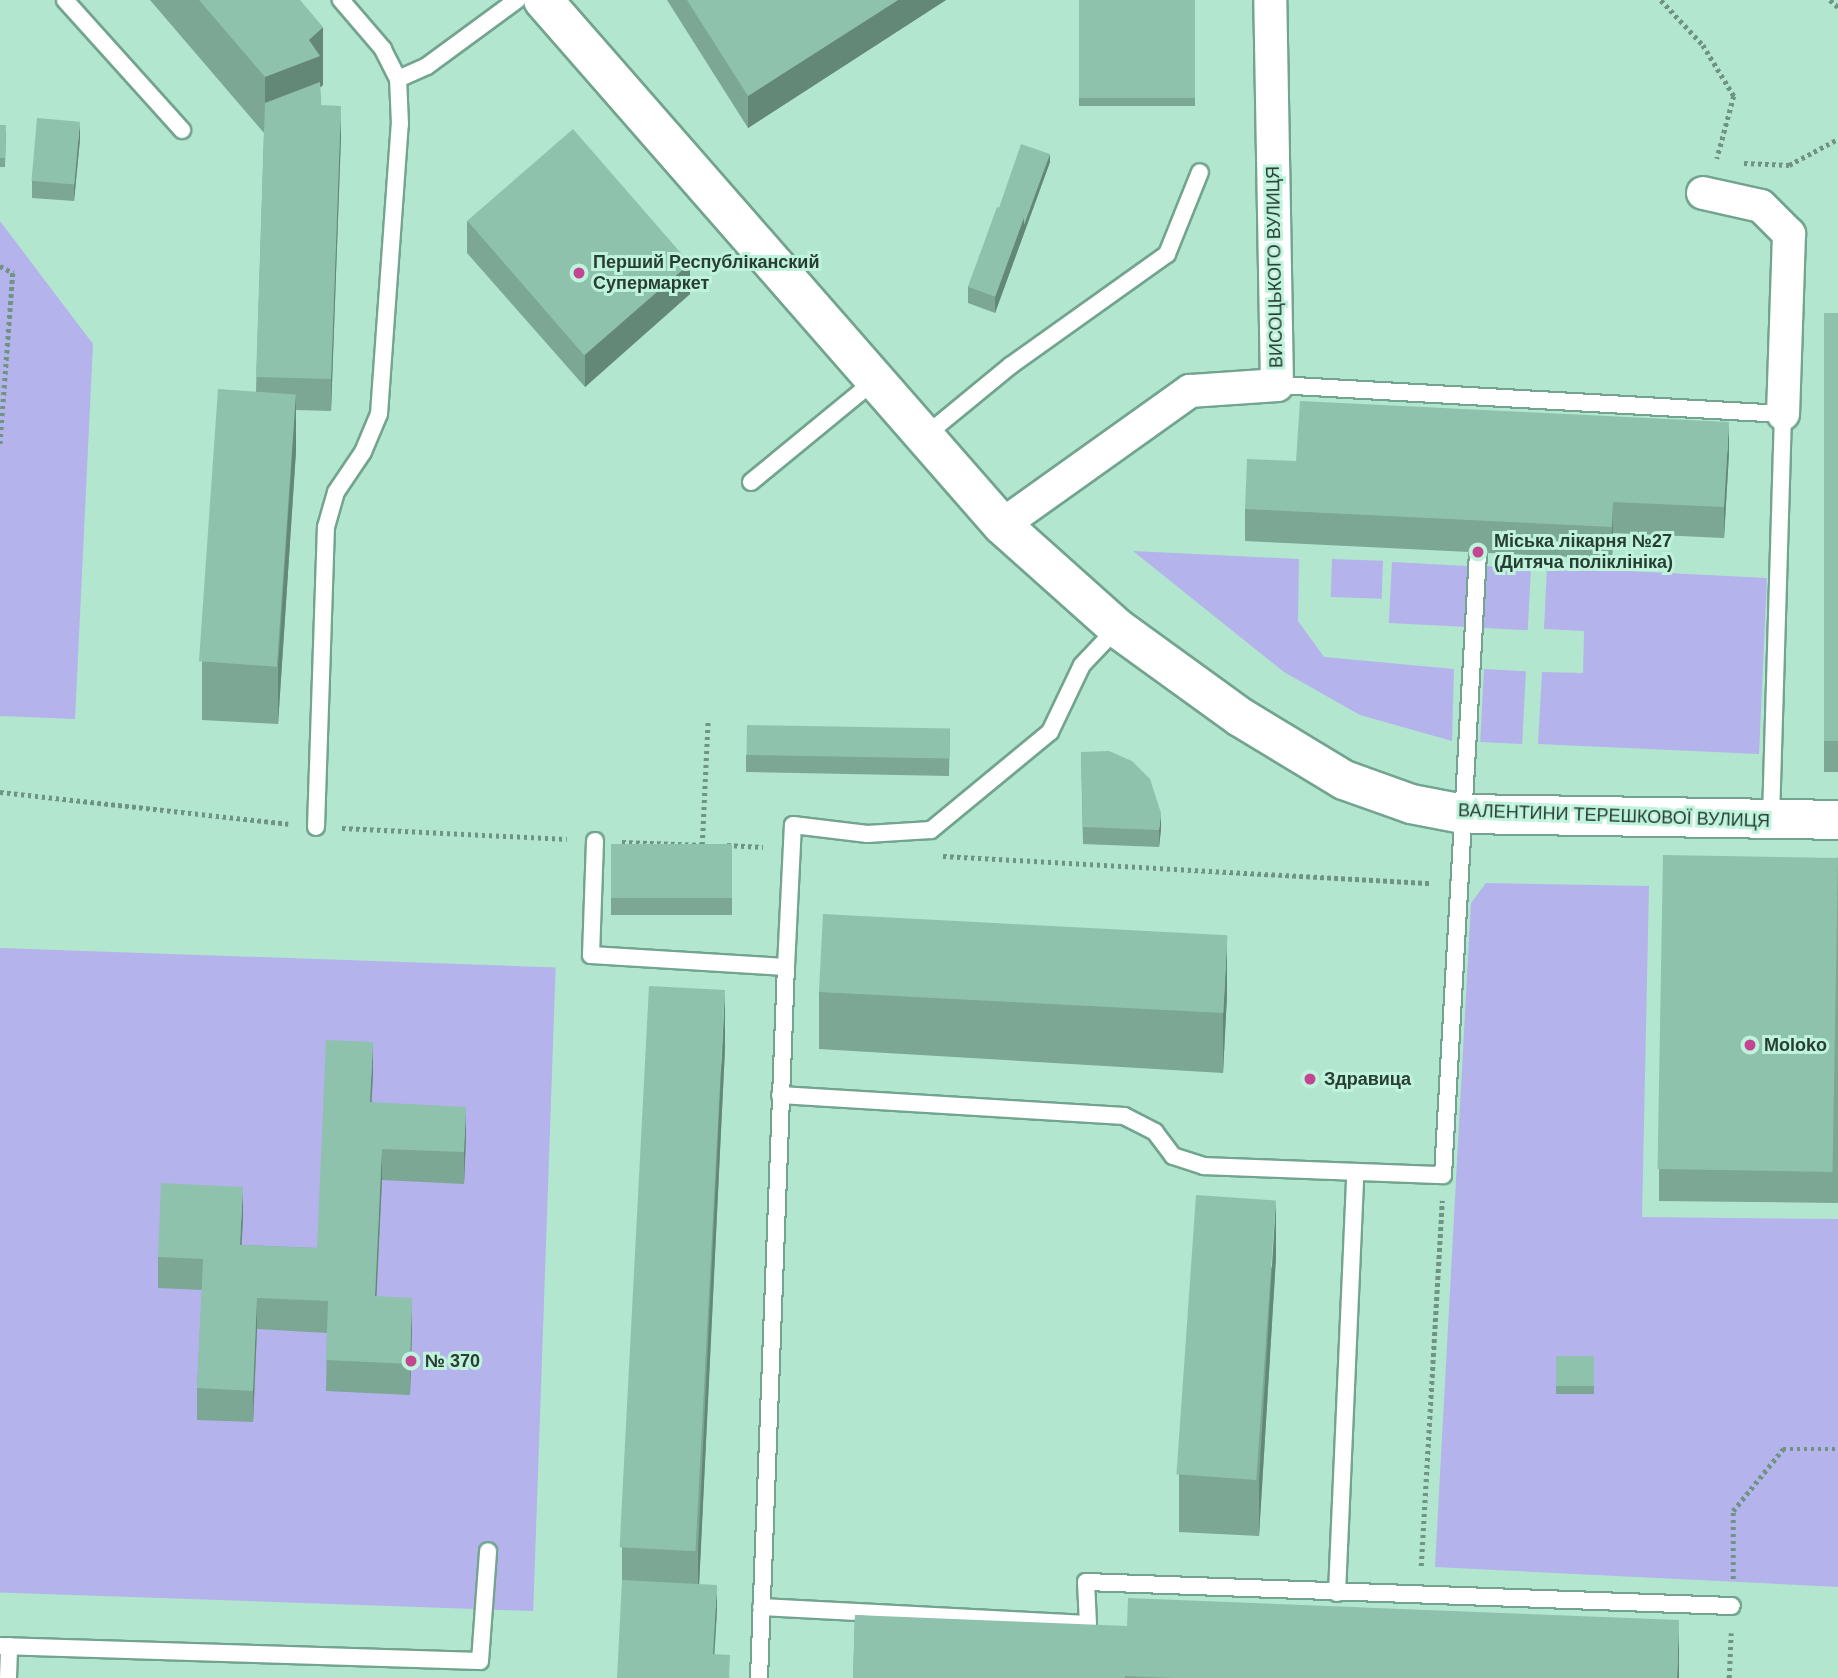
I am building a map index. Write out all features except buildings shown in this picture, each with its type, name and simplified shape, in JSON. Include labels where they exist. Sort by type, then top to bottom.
[{"type":"street","name":"ВАЛЕНТИНИ ТЕРЕШКОВОЇ ВУЛИЦЯ","points":[[543,0],[1002,525],[1117,628],[1240,717],[1343,780],[1411,804],[1463,814],[1838,820]]},
{"type":"street","name":"ВИСОЦЬКОГО ВУЛИЦЯ","points":[[1002,525],[1190,391],[1277,385],[1270,0]]},
{"type":"street","points":[[1703,193],[1761,206],[1789,234],[1783,414]]},
{"type":"lane","points":[[65,0],[182,130]]},
{"type":"lane","points":[[316,827],[326,527],[336,492],[363,452],[379,414],[400,124],[398,79],[383,49],[341,0]]},
{"type":"lane","points":[[398,79],[427,66],[517,0]]},
{"type":"lane","points":[[926,435],[1010,366],[1167,254],[1200,172]]},
{"type":"lane","points":[[751,482],[877,379]]},
{"type":"lane","points":[[1277,385],[1783,414],[1771,821]]},
{"type":"lane","points":[[780,1095],[1124,1116],[1155,1132],[1173,1156],[1204,1166],[1443,1175],[1478,552]]},
{"type":"lane","points":[[760,1678],[780,1095],[793,825],[867,834],[931,830],[1050,733],[1082,665],[1117,628]]},
{"type":"lane","points":[[595,841],[591,955],[786,967]]},
{"type":"lane","points":[[1337,1594],[1355,1173]]},
{"type":"lane","points":[[8,1678],[4,1646],[480,1661],[488,1551]]},
{"type":"lane","points":[[761,1607],[1088,1624],[1086,1582],[1337,1594],[1420,1592],[1732,1606]]},
{"type":"path","points":[[1661,0],[1703,45],[1734,96],[1716,161],[1729,162]]},
{"type":"path","points":[[1830,0],[1838,7]]},
{"type":"path","points":[[1741,163],[1789,166],[1838,139]]},
{"type":"path","points":[[0,266],[13,273],[0,445]]},
{"type":"path","points":[[702,845],[708,720]]},
{"type":"path","points":[[0,792],[316,827],[793,848]]},
{"type":"path","points":[[932,855],[1459,885]]},
{"type":"path","points":[[1420,1592],[1443,1175]]},
{"type":"path","points":[[1730,1678],[1734,1511],[1783,1448],[1838,1449]]},
{"type":"shaded area","points":[[0,221],[93,344],[75,719],[0,716]]},
{"type":"shaded area","points":[[1133,551],[1299,559],[1298,621],[1324,657],[1454,669],[1452,741],[1360,715],[1284,672]]},
{"type":"shaded area","points":[[1332,559],[1383,561],[1382,599],[1331,597]]},
{"type":"shaded area","points":[[1392,562],[1472,566],[1469,627],[1389,623]]},
{"type":"shaded area","points":[[1487,566],[1531,568],[1528,630],[1484,628]]},
{"type":"shaded area","points":[[1547,567],[1767,578],[1759,754],[1538,744],[1542,672],[1583,673],[1584,631],[1544,629]]},
{"type":"shaded area","points":[[1484,669],[1526,671],[1522,744],[1480,742]]},
{"type":"shaded area","points":[[1486,883],[1649,886],[1642,1217],[1838,1219],[1838,1587],[1435,1567],[1471,903]]},
{"type":"shaded area","points":[[0,948],[556,967],[533,1611],[0,1592]]},
{"type":"place","name":"Перший Республiканский Супермаркет","points":[[579,273]]},
{"type":"place","name":"Міська лікарня №27 (Дитяча поліклініка)","points":[[1478,552]]},
{"type":"place","name":"Moloko","points":[[1750,1045]]},
{"type":"place","name":"Здравица","points":[[1310,1079]]},
{"type":"place","name":"№ 370","points":[[411,1361]]}]
